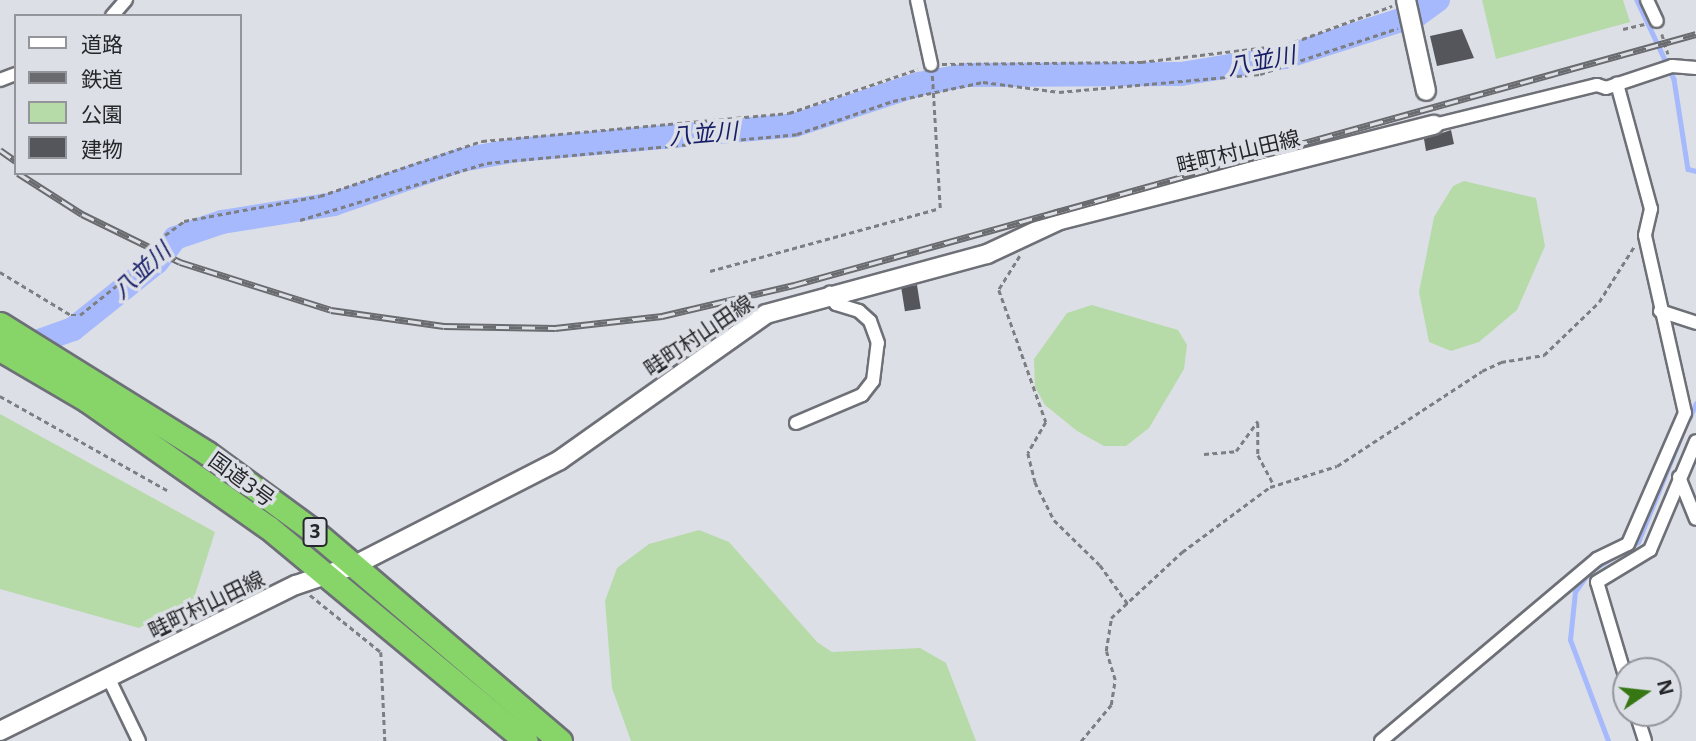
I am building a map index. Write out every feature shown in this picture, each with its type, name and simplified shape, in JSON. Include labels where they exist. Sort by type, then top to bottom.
[{"type":"highway","name":"国道3号","points":[[10,329],[207,453],[355,565],[560,741]]},
{"type":"highway","name":"国道3号","points":[[0,348],[200,476],[329,572],[526,741]]},
{"type":"main road","points":[[1400,3],[1411,24],[1426,91]]},
{"type":"main road","name":"畦町村山田線","points":[[0,731],[296,585],[355,565],[560,460],[766,314],[830,293],[1020,241],[1073,217],[1434,125]]},
{"type":"street","points":[[114,14],[126,0]]},
{"type":"street","points":[[917,0],[930,64]]},
{"type":"street","points":[[1647,0],[1657,21]]},
{"type":"street","points":[[1434,125],[1617,84],[1672,66],[1696,68]]},
{"type":"street","points":[[1381,741],[1590,565],[1628,544],[1685,414],[1644,235],[1651,209],[1617,84]]},
{"type":"street","points":[[796,423],[862,396],[873,381],[878,343],[870,321],[859,311],[836,304],[830,293]]},
{"type":"street","points":[[1660,311],[1696,323]]},
{"type":"street","points":[[1619,657],[1597,582],[1650,550],[1696,441]]},
{"type":"street","points":[[1679,477],[1696,519]]},
{"type":"street","points":[[1590,565],[1602,579]]},
{"type":"street","points":[[108,677],[139,741]]},
{"type":"path","points":[[166,235],[184,221],[320,196],[482,141],[789,113],[930,64],[1141,62],[1286,45],[1400,3]]},
{"type":"path","points":[[1657,21],[1672,66]]},
{"type":"path","points":[[300,220],[487,163],[797,134],[934,91],[984,82],[1059,92],[1260,74],[1411,24]]},
{"type":"path","points":[[1623,29],[1642,25]]},
{"type":"path","points":[[710,271],[940,208],[934,91]]},
{"type":"path","points":[[1080,741],[1111,705],[1115,680],[1106,651],[1111,618],[1182,552],[1274,485],[1337,466],[1408,415],[1501,362],[1544,355],[1599,302],[1644,235]]},
{"type":"path","points":[[1020,241],[1021,254],[999,290],[1046,422],[1028,453],[1035,482],[1048,512],[1100,565],[1128,604]]},
{"type":"path","points":[[0,272],[71,315],[80,315],[151,258]]},
{"type":"path","points":[[0,396],[167,490]]},
{"type":"path","points":[[1204,454],[1236,451],[1258,421],[1258,455],[1274,485]]},
{"type":"path","points":[[296,585],[380,652],[385,741]]},
{"type":"green space","points":[[1482,0],[1623,0],[1630,22],[1496,59]]},
{"type":"green space","points":[[1464,181],[1536,198],[1545,246],[1517,310],[1479,342],[1451,351],[1429,342],[1419,292],[1434,217],[1453,186]]},
{"type":"green space","points":[[1092,305],[1178,330],[1187,345],[1184,369],[1149,428],[1126,446],[1104,446],[1077,431],[1045,405],[1035,387],[1034,359],[1067,313]]},
{"type":"green space","points":[[0,414],[215,532],[194,598],[139,628],[0,589]]},
{"type":"green space","points":[[699,530],[729,542],[817,642],[832,652],[920,648],[946,663],[976,741],[631,741],[612,688],[605,601],[617,568],[649,544]]},
{"type":"building","points":[[1462,29],[1474,58],[1437,66],[1430,36]]},
{"type":"building","points":[[1451,130],[1454,144],[1426,151],[1424,139]]},
{"type":"building","points":[[917,285],[921,309],[905,311],[901,288]]},
{"type":"waterway","name":"八並川","points":[[14,350],[73,329],[157,262],[175,238],[222,222],[334,204],[461,160],[517,150],[795,125],[919,84],[967,75],[1181,74],[1285,57],[1417,15],[1438,0]]},
{"type":"waterway","points":[[1637,0],[1674,79],[1688,169],[1696,171]]},
{"type":"waterway","points":[[1689,419],[1696,403]]},
{"type":"waterway","points":[[1608,741],[1570,640],[1575,592],[1589,572],[1638,542],[1681,436]]},
{"type":"railway","points":[[21,175],[82,214],[180,262],[331,310],[444,326],[555,328],[662,316],[794,285],[1696,34]]},
{"type":"railway","points":[[0,150],[14,160]]}]
